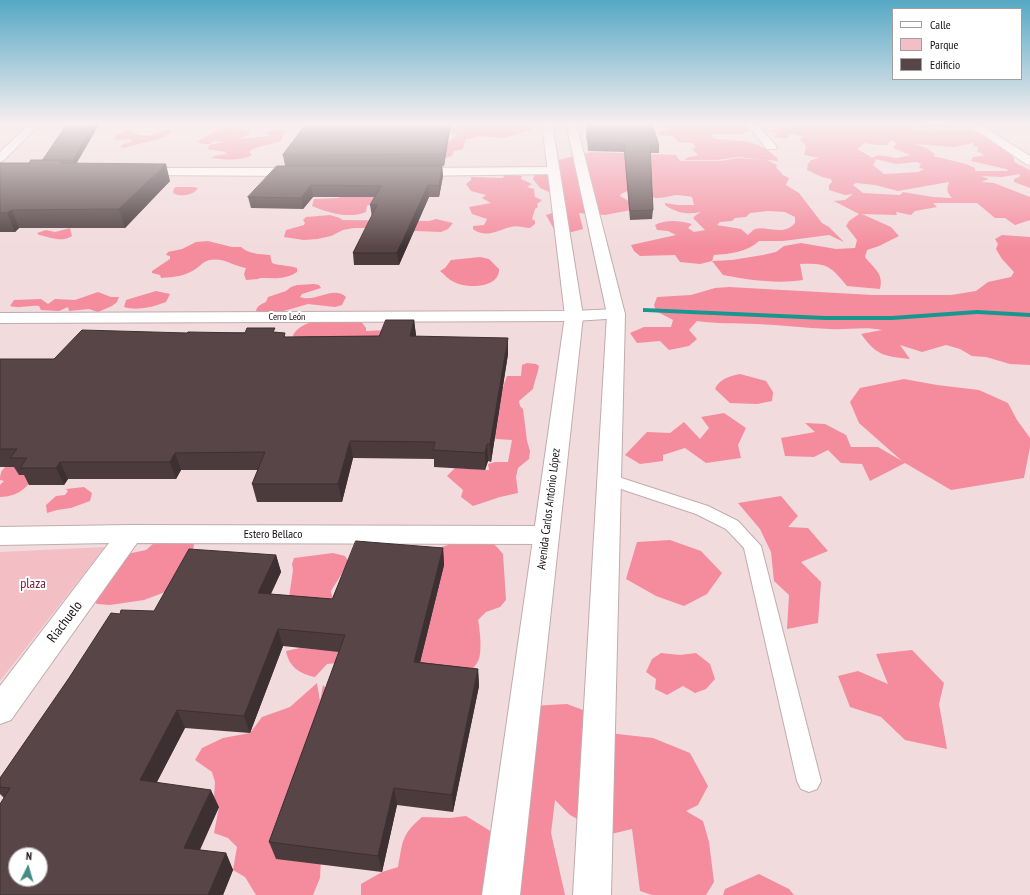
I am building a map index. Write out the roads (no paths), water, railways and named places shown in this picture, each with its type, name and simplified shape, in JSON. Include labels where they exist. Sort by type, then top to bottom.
[{"type":"main road","points":[[264,172],[272,165]]},
{"type":"main road","name":"Avenida Carlos António López","points":[[502,895],[574,316],[553,165]]},
{"type":"main road","points":[[581,165],[616,314],[592,895]]},
{"type":"main road","points":[[404,172],[554,171]]},
{"type":"main road","points":[[127,172],[310,172]]},
{"type":"main road","name":"Cerro León","points":[[0,318],[574,316],[616,314]]},
{"type":"main road","name":"Estero Bellaco","points":[[0,536],[130,534],[546,535]]},
{"type":"main road","name":"Riachuelo","points":[[0,710],[130,534]]},
{"type":"lane","points":[[609,479],[702,510],[732,525],[752,546],[808,781]]},
{"type":"waterway","points":[[646,310],[825,318],[892,318],[977,312],[1030,315]]},
{"type":"park label","name":"plaza","points":[[33,584]]}]
